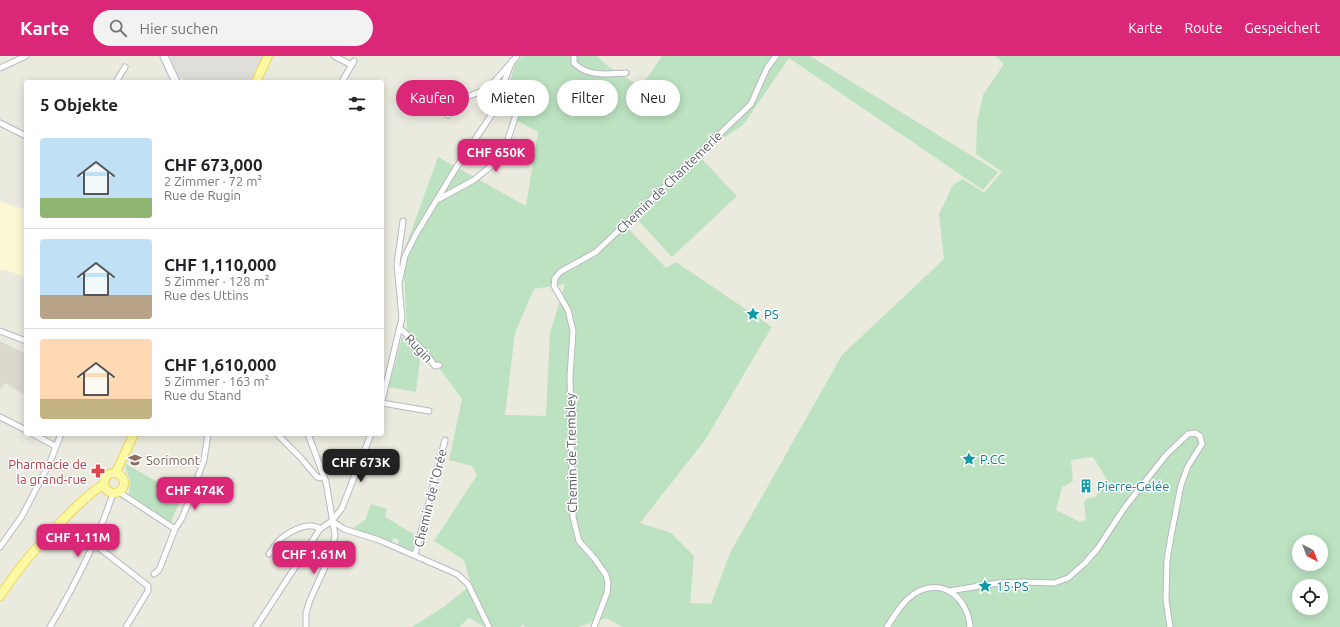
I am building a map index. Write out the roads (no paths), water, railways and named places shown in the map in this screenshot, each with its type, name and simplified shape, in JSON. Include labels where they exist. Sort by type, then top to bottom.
[{"type":"main road","points":[[164,56],[175,80]]},
{"type":"main road","points":[[257,80],[268,56]]},
{"type":"main road","points":[[116,472],[122,476],[124,482],[116,492],[106,490],[104,484],[107,475],[116,472],[133,436]]},
{"type":"main road","points":[[0,596],[21,565],[37,546],[86,496],[104,484]]},
{"type":"street","points":[[0,68],[26,56]]},
{"type":"street","points":[[334,56],[353,63],[344,80]]},
{"type":"street","points":[[469,96],[482,91],[495,81],[517,56]]},
{"type":"street","points":[[574,56],[574,63],[581,70],[595,74],[626,73]]},
{"type":"street","name":"Chemin de Chantemerle","points":[[560,272],[596,252],[751,104],[768,68],[776,56]]},
{"type":"street","points":[[399,283],[405,256],[416,234],[456,168],[492,114],[512,61]]},
{"type":"street","points":[[117,80],[125,67]]},
{"type":"street","points":[[438,199],[474,180],[502,157],[516,116]]},
{"type":"street","points":[[0,123],[24,135]]},
{"type":"street","points":[[384,394],[400,328],[402,312],[397,264],[403,222]]},
{"type":"street","name":"Chemin de Trembley","points":[[560,272],[555,278],[554,286],[568,310],[573,331],[570,376],[573,517],[579,541],[595,558],[606,575],[608,583],[607,593],[594,627]]},
{"type":"street","name":"Rugin","points":[[400,328],[425,352],[435,366],[439,365]]},
{"type":"street","points":[[0,331],[24,340]]},
{"type":"street","points":[[384,402],[429,411]]},
{"type":"street","points":[[0,417],[24,429]]},
{"type":"street","points":[[887,627],[905,602],[915,594],[932,588],[949,591],[998,583],[1054,583],[1068,578],[1085,563],[1098,548],[1125,507],[1166,455],[1183,438],[1191,433],[1195,433],[1200,436],[1202,444],[1188,466],[1180,485],[1167,560],[1166,600],[1170,627]]},
{"type":"street","points":[[37,436],[55,446]]},
{"type":"street","points":[[0,547],[22,516],[50,462],[60,436]]},
{"type":"street","points":[[154,574],[159,570],[175,529],[187,507],[204,460],[208,436]]},
{"type":"street","points":[[279,436],[317,477],[320,478]]},
{"type":"street","points":[[306,627],[306,613],[310,600],[331,554],[335,535],[326,482],[309,436]]},
{"type":"street","points":[[256,627],[320,529],[332,520],[342,508],[370,436]]},
{"type":"street","name":"Chemin de l'Orée","points":[[415,555],[445,440]]},
{"type":"street","points":[[50,627],[73,590],[116,492],[175,529]]},
{"type":"street","points":[[332,520],[344,528],[415,555],[458,574],[468,584],[489,627]]},
{"type":"street","points":[[269,554],[282,537],[308,525],[315,525],[320,529]]},
{"type":"street","points":[[93,543],[148,586],[148,591],[126,627]]},
{"type":"street","points":[[949,591],[959,599],[965,607],[970,627]]},
{"type":"place","name":"PS","points":[[753,314]]},
{"type":"place","name":"P.CC","points":[[969,459]]},
{"type":"place","name":"Sorimont","points":[[135,460]]},
{"type":"place","name":"Pharmacie de la grand-rue","points":[[98,471]]},
{"type":"place","name":"Pierre-Gelée","points":[[1086,486]]},
{"type":"place","name":"15·PS","points":[[985,586]]}]
